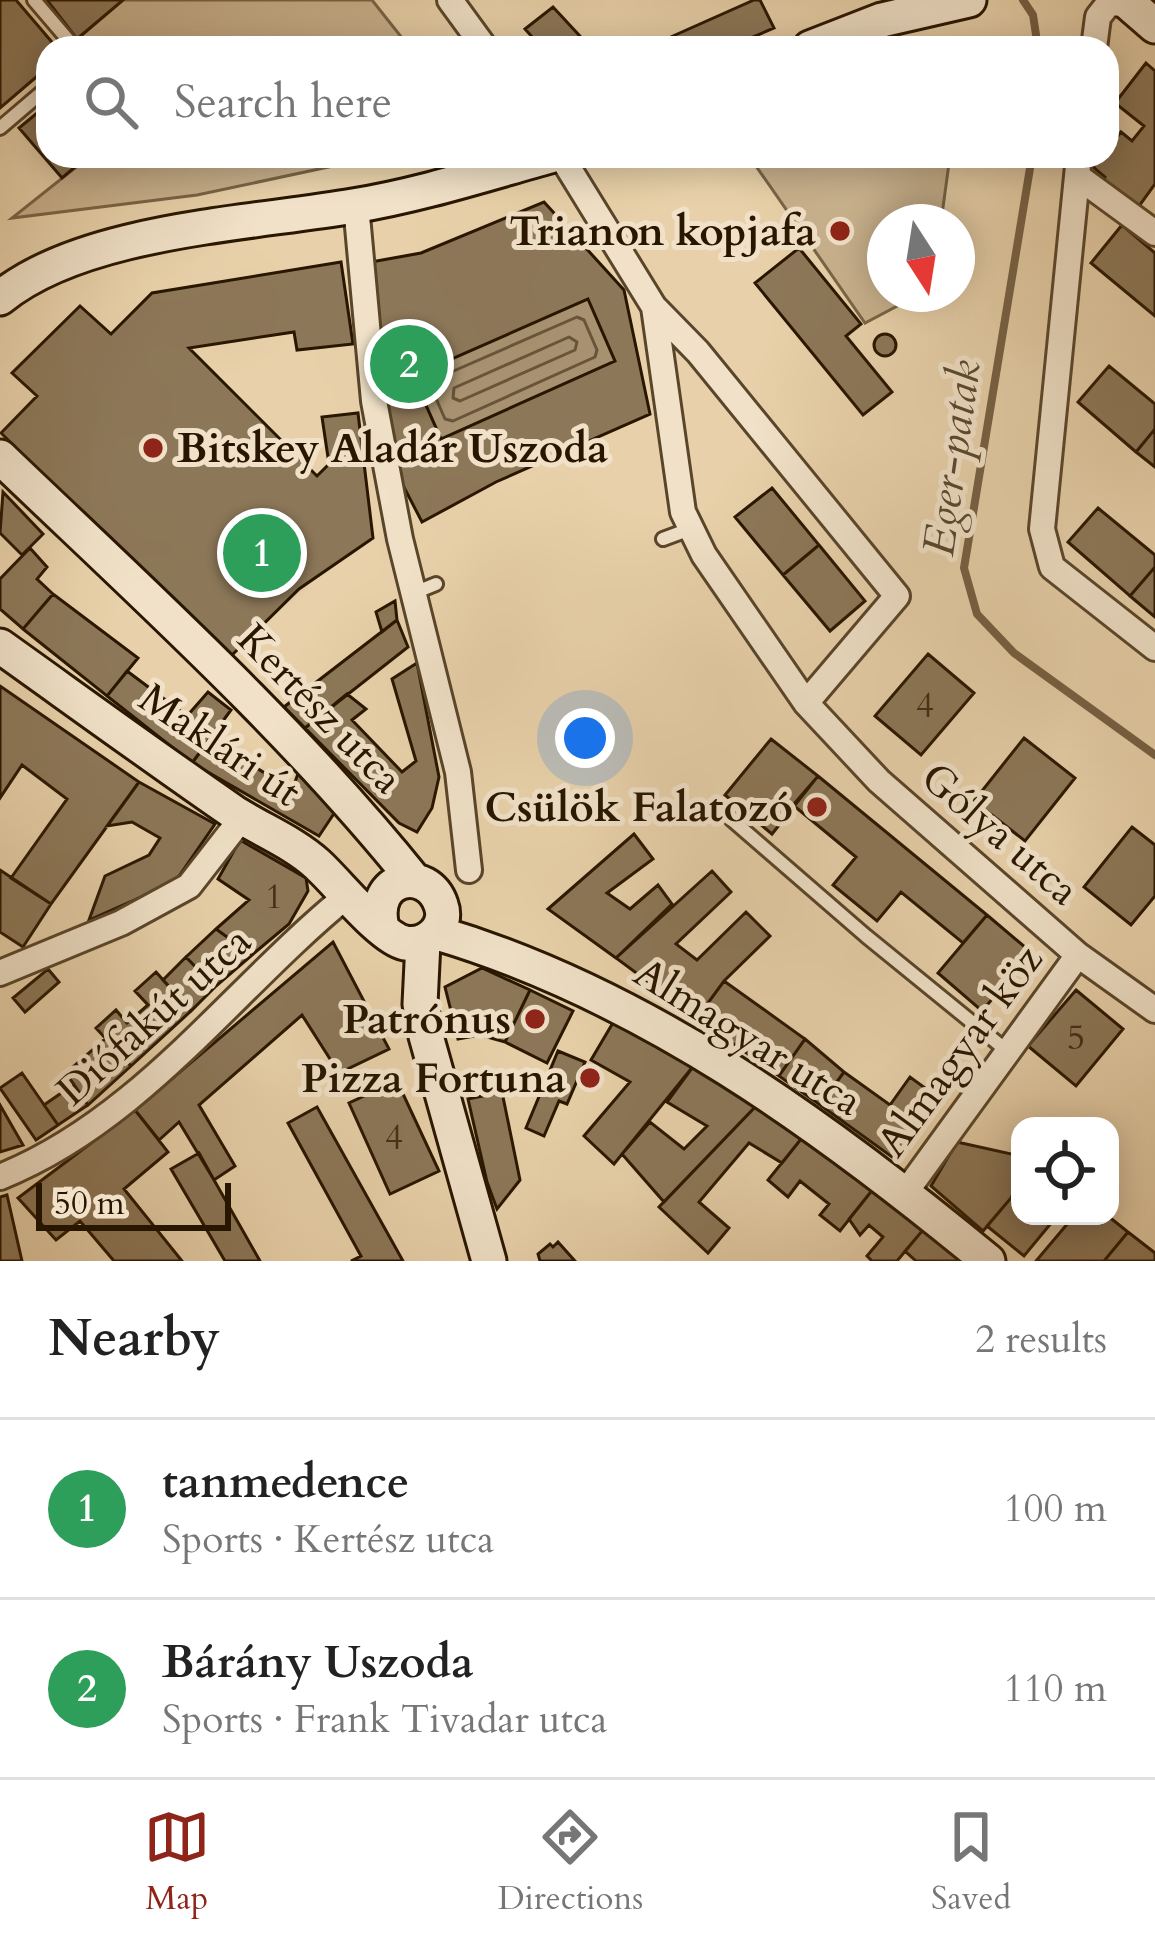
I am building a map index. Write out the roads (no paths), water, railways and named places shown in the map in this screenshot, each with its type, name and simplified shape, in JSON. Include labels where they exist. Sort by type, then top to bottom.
[{"type":"street","points":[[450,0],[476,36]]},
{"type":"street","points":[[841,36],[882,20],[969,0]]},
{"type":"street","points":[[1096,36],[1099,16],[1108,3],[1136,10]]},
{"type":"street","points":[[0,298],[36,273],[87,252],[356,206],[503,168]]},
{"type":"street","points":[[568,168],[654,307],[698,352],[897,596],[806,703]]},
{"type":"street","points":[[1078,168],[1042,529],[1052,567],[1155,647]]},
{"type":"street","points":[[1083,168],[1155,233]]},
{"type":"street","points":[[356,206],[374,401],[425,588],[470,870]]},
{"type":"street","name":"Gólya utca","points":[[654,307],[683,512],[704,555],[806,703],[879,781],[1078,955],[1155,1010]]},
{"type":"street","name":"Kertész utca","points":[[0,457],[250,698],[355,807],[414,880]]},
{"type":"street","name":"Maklári út","points":[[0,646],[242,818],[311,859],[349,894],[409,935]]},
{"type":"street","points":[[0,973],[121,923],[189,886],[242,818]]},
{"type":"street","points":[[414,880],[428,886],[441,901],[444,918],[409,935],[377,910],[382,895],[394,884],[414,880]]},
{"type":"street","name":"Diófakút utca","points":[[0,1177],[61,1150],[127,1102],[349,894]]},
{"type":"street","points":[[409,935],[400,987],[426,1036],[489,1261]]},
{"type":"street","name":"Almagyar utca","points":[[409,935],[494,950],[626,1011],[754,1084],[905,1193],[988,1261]]},
{"type":"street","name":"Almagyar köz","points":[[905,1193],[1078,955]]},
{"type":"lane","points":[[34,0],[65,36]]},
{"type":"lane","points":[[0,128],[36,97]]},
{"type":"lane","points":[[663,538],[691,529]]},
{"type":"lane","points":[[731,819],[1006,1050]]},
{"type":"water","points":[[588,299],[615,361],[441,439],[413,376]]},
{"type":"waterway","name":"Eger-patak","points":[[1023,0],[1033,15],[1036,36]]},
{"type":"waterway","name":"Eger-patak","points":[[1030,168],[964,568],[977,614],[1014,653],[1155,755]]},
{"type":"place","name":"Trianon kopjafa","points":[[840,231]]},
{"type":"place","name":"Bárány Uszoda","points":[[409,364]]},
{"type":"place","name":"Bitskey Aladár Uszoda","points":[[153,448]]},
{"type":"place","name":"tanmedence","points":[[262,553]]},
{"type":"place","name":"Csülök Falatozó","points":[[817,807]]},
{"type":"place","name":"Patrónus","points":[[535,1019]]},
{"type":"place","name":"Pizza Fortuna","points":[[590,1078]]}]
